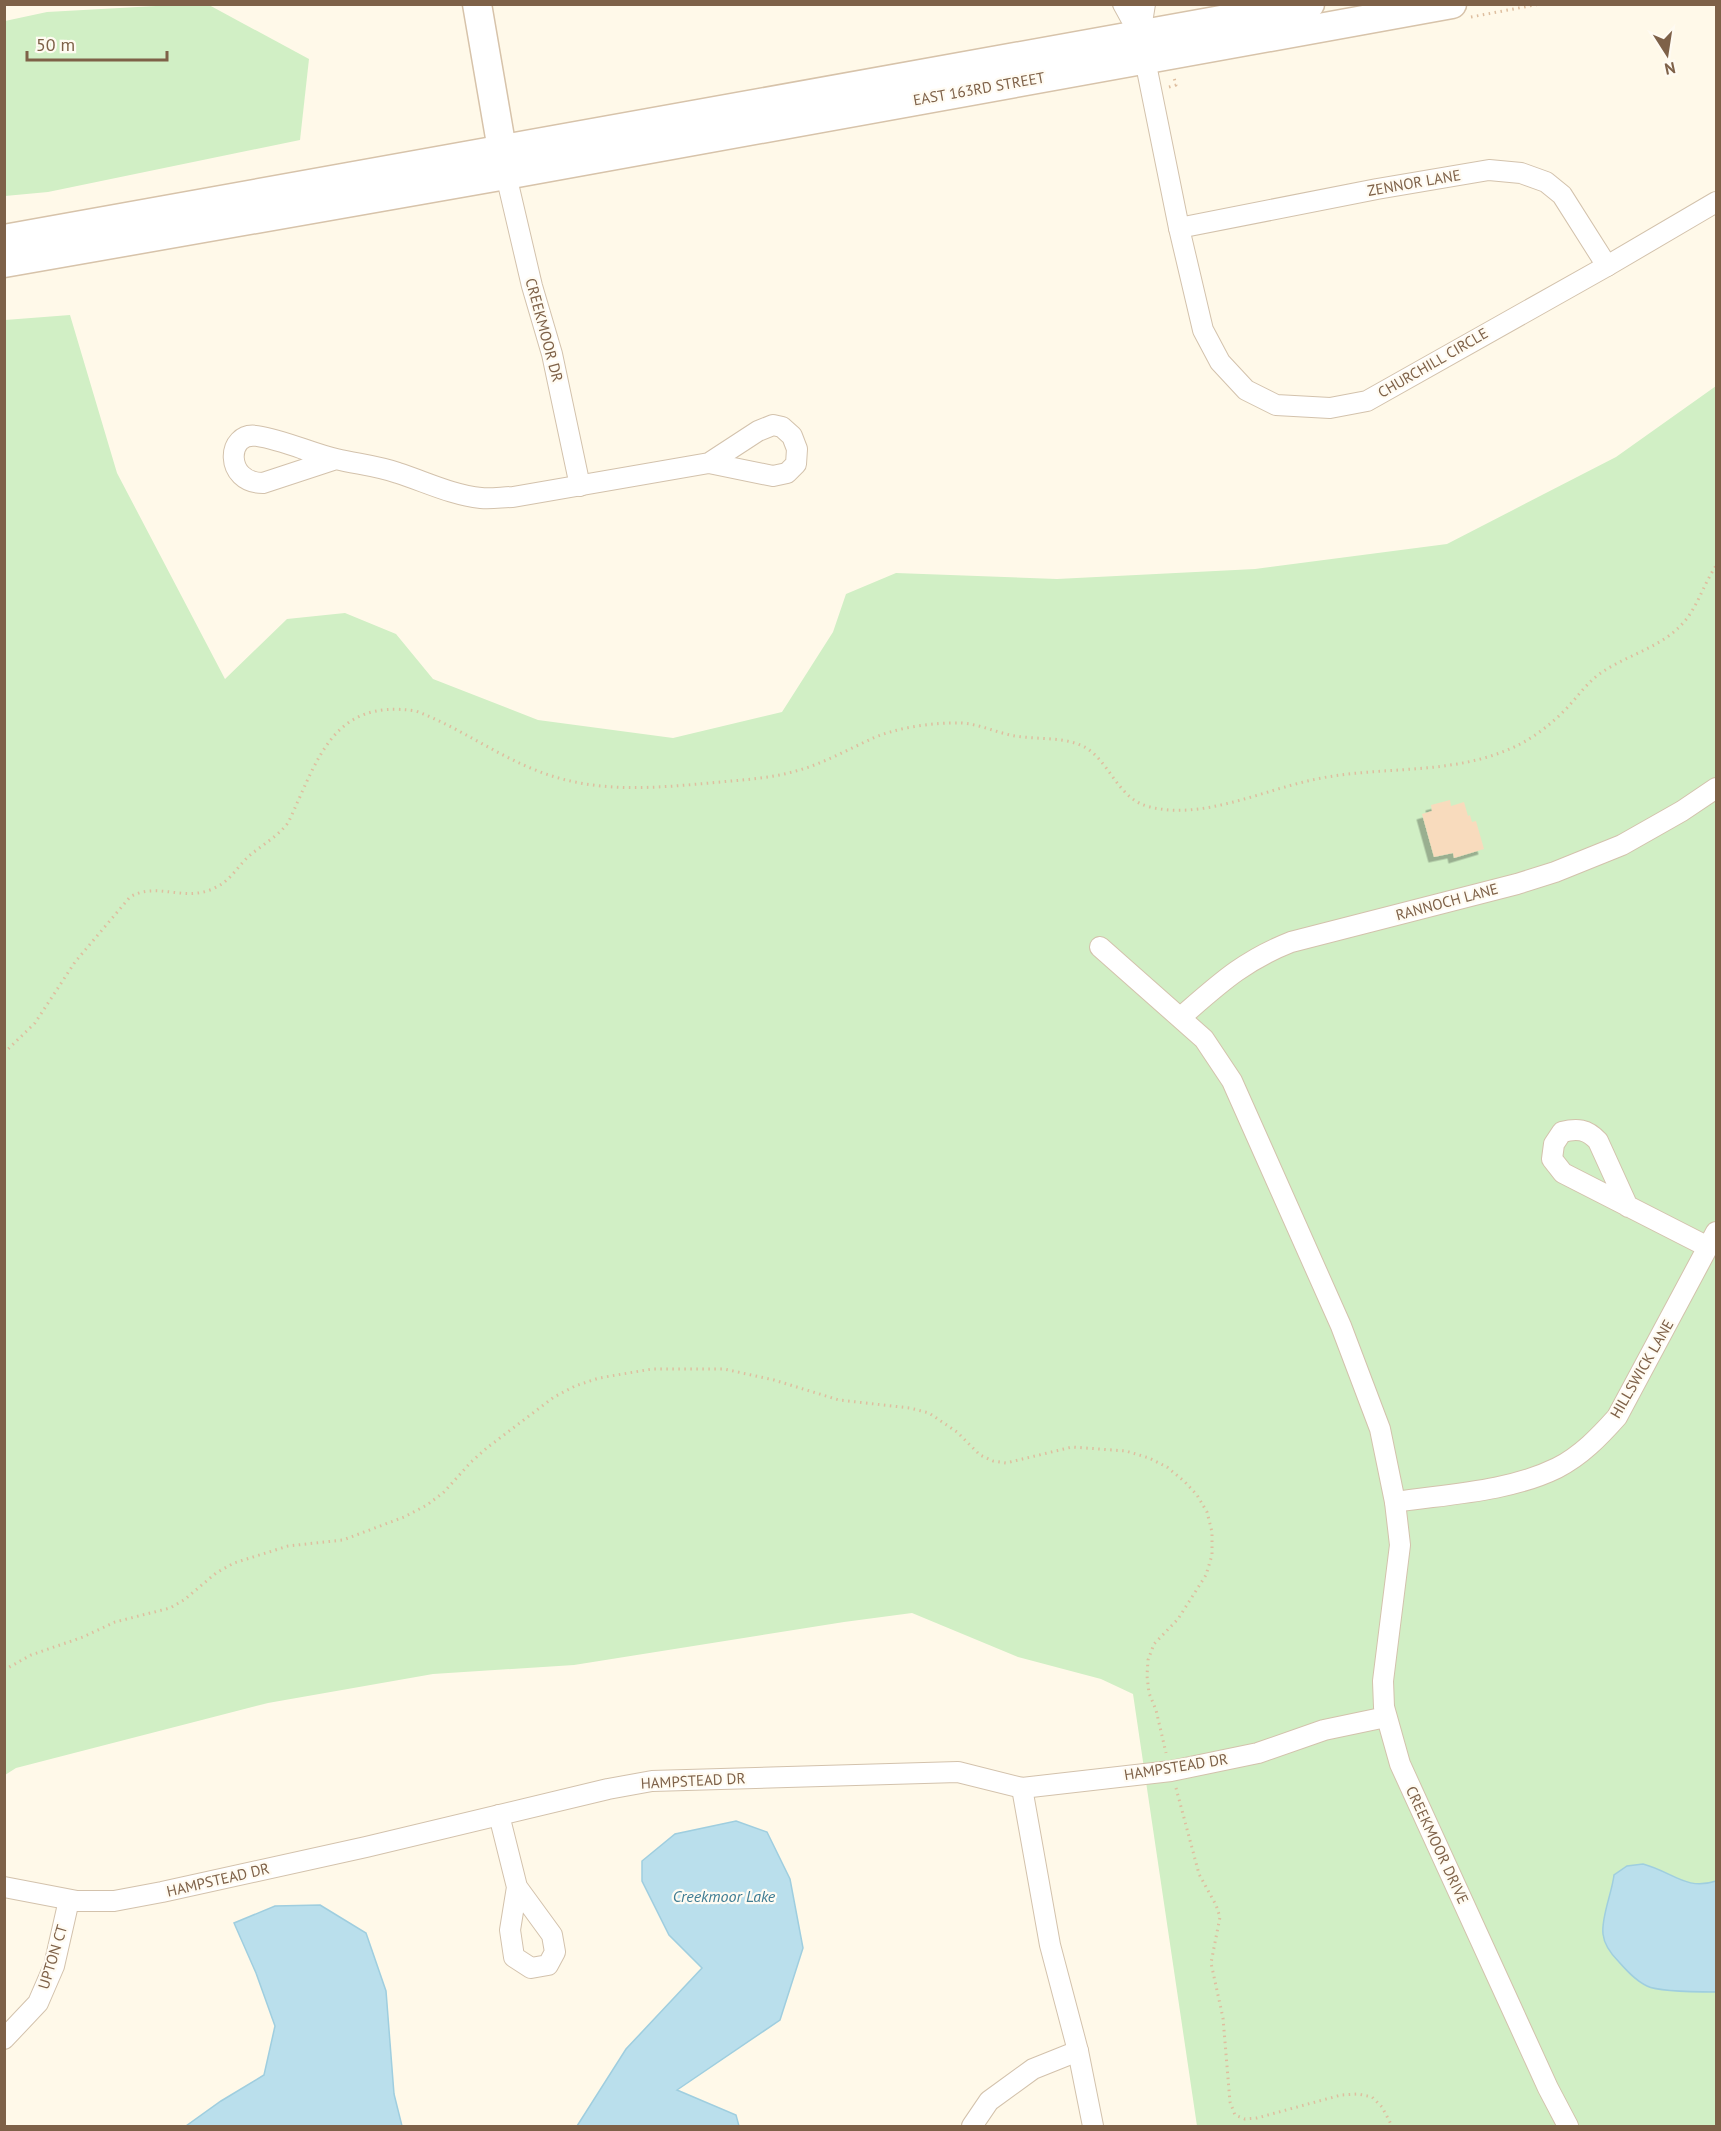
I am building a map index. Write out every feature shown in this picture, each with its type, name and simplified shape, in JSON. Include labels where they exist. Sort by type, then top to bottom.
[{"type":"street","points":[[477,4],[505,162]]},
{"type":"street","points":[[1123,4],[1142,47]]},
{"type":"street","points":[[1142,47],[1145,4]]},
{"type":"street","name":"EAST 163RD STREET","points":[[1142,47],[1310,4]]},
{"type":"street","name":"EAST 163RD STREET","points":[[505,162],[1142,47],[1452,4]]},
{"type":"street","name":"CHURCHILL CIRCLE","points":[[1142,47],[1179,228],[1203,330],[1220,362],[1246,390],[1276,405],[1330,408],[1367,401],[1716,202]]},
{"type":"street","points":[[4,239],[505,162]]},
{"type":"street","points":[[4,263],[505,162]]},
{"type":"street","name":"CREEKMOOR DR","points":[[505,162],[532,286],[552,354],[580,486]]},
{"type":"street","name":"ZENNOR LANE","points":[[1179,228],[1355,193],[1478,172],[1521,173],[1546,183],[1562,195],[1606,266]]},
{"type":"street","points":[[336,459],[378,467],[452,493],[483,498],[513,497],[709,463]]},
{"type":"street","name":"RANNOCH LANE","points":[[1180,1017],[1233,972],[1269,951],[1291,942],[1506,887],[1555,872],[1622,845],[1682,811],[1716,788]]},
{"type":"street","name":"CREEKMOOR DRIVE","points":[[1100,946],[1204,1039],[1232,1081],[1341,1326],[1380,1429],[1395,1502],[1400,1545],[1383,1681],[1386,1716],[1400,1764],[1568,2127]]},
{"type":"street","points":[[1628,1207],[1712,1240]]},
{"type":"street","name":"HILLSWICK LANE","points":[[1395,1502],[1497,1487],[1539,1476],[1560,1467],[1579,1453],[1617,1417],[1712,1240]]},
{"type":"street","name":"HAMPSTEAD DR","points":[[4,1887],[69,1900],[114,1901],[652,1781],[958,1772],[1022,1788],[1171,1771],[1258,1753],[1324,1730],[1386,1716]]},
{"type":"street","points":[[1022,1788],[1050,1945],[1078,2051],[1093,2127]]},
{"type":"street","points":[[499,1815],[517,1887]]},
{"type":"street","name":"UPTON CT","points":[[4,2039],[38,2003],[54,1966],[69,1900]]},
{"type":"street","points":[[4,2018],[30,2012]]},
{"type":"street","points":[[972,2127],[989,2101],[1033,2069],[1078,2051]]},
{"type":"path","points":[[4,1053],[35,1023],[75,962],[130,897],[139,891],[151,890],[198,893],[211,890],[225,882],[244,861],[273,839],[288,823],[317,762],[339,729],[349,721],[371,711],[397,708],[416,711],[543,773],[590,785],[620,788],[660,787],[769,777],[818,764],[872,738],[896,731],[937,724],[961,723],[982,726],[1008,734],[1066,741],[1083,746],[1095,754],[1123,791],[1132,799],[1146,806],[1168,810],[1204,807],[1238,801],[1311,780],[1351,774],[1441,767],[1503,752],[1544,729],[1608,667],[1653,645],[1682,624],[1716,566]]},
{"type":"path","points":[[4,1670],[31,1655],[83,1637],[115,1622],[170,1608],[184,1600],[216,1573],[234,1563],[288,1546],[343,1540],[404,1517],[427,1505],[444,1492],[488,1447],[554,1396],[599,1378],[652,1370],[724,1369],[774,1380],[839,1400],[910,1408],[929,1413],[957,1432],[980,1455],[993,1461],[1006,1463],[1072,1447],[1116,1450],[1149,1458],[1167,1467],[1197,1495],[1207,1512],[1212,1532],[1212,1556],[1206,1575],[1179,1619],[1154,1644],[1148,1660],[1147,1676],[1149,1693],[1156,1710],[1199,1874],[1220,1917],[1211,1963],[1223,2018],[1230,2102],[1235,2115],[1257,2118],[1341,2096],[1358,2094],[1372,2097],[1382,2107],[1392,2127]]},
{"type":"green space","points":[[209,5],[309,59],[300,140],[48,192],[5,196],[5,21],[47,12]]},
{"type":"green space","points":[[70,315],[117,473],[225,679],[287,619],[345,613],[396,634],[433,679],[538,720],[673,738],[782,712],[833,632],[846,594],[896,573],[1057,579],[1255,569],[1447,544],[1616,457],[1716,386],[1716,2126],[1197,2126],[1133,1694],[1101,1679],[1018,1657],[912,1613],[574,1665],[433,1674],[268,1703],[16,1768],[5,1775],[5,320]]},
{"type":"water","name":"Creekmoor Lake","points":[[736,1821],[767,1832],[790,1879],[803,1948],[780,2020],[677,2090],[736,2115],[739,2126],[577,2126],[626,2049],[702,1968],[669,1935],[642,1881],[642,1861],[675,1834]]},
{"type":"water","points":[[1643,1864],[1696,1884],[1716,1881],[1716,1992],[1670,1991],[1647,1986],[1628,1972],[1609,1949],[1604,1938],[1603,1927],[1614,1875],[1627,1866]]},
{"type":"water","points":[[320,1905],[366,1933],[386,1991],[394,2094],[402,2126],[186,2126],[264,2075],[275,2026],[256,1973],[234,1923],[275,1906]]},
{"type":"building","points":[[1450,800],[1451,806],[1464,802],[1468,816],[1470,815],[1472,822],[1476,821],[1484,849],[1454,858],[1453,853],[1434,857],[1422,814],[1432,811],[1431,805]]}]
